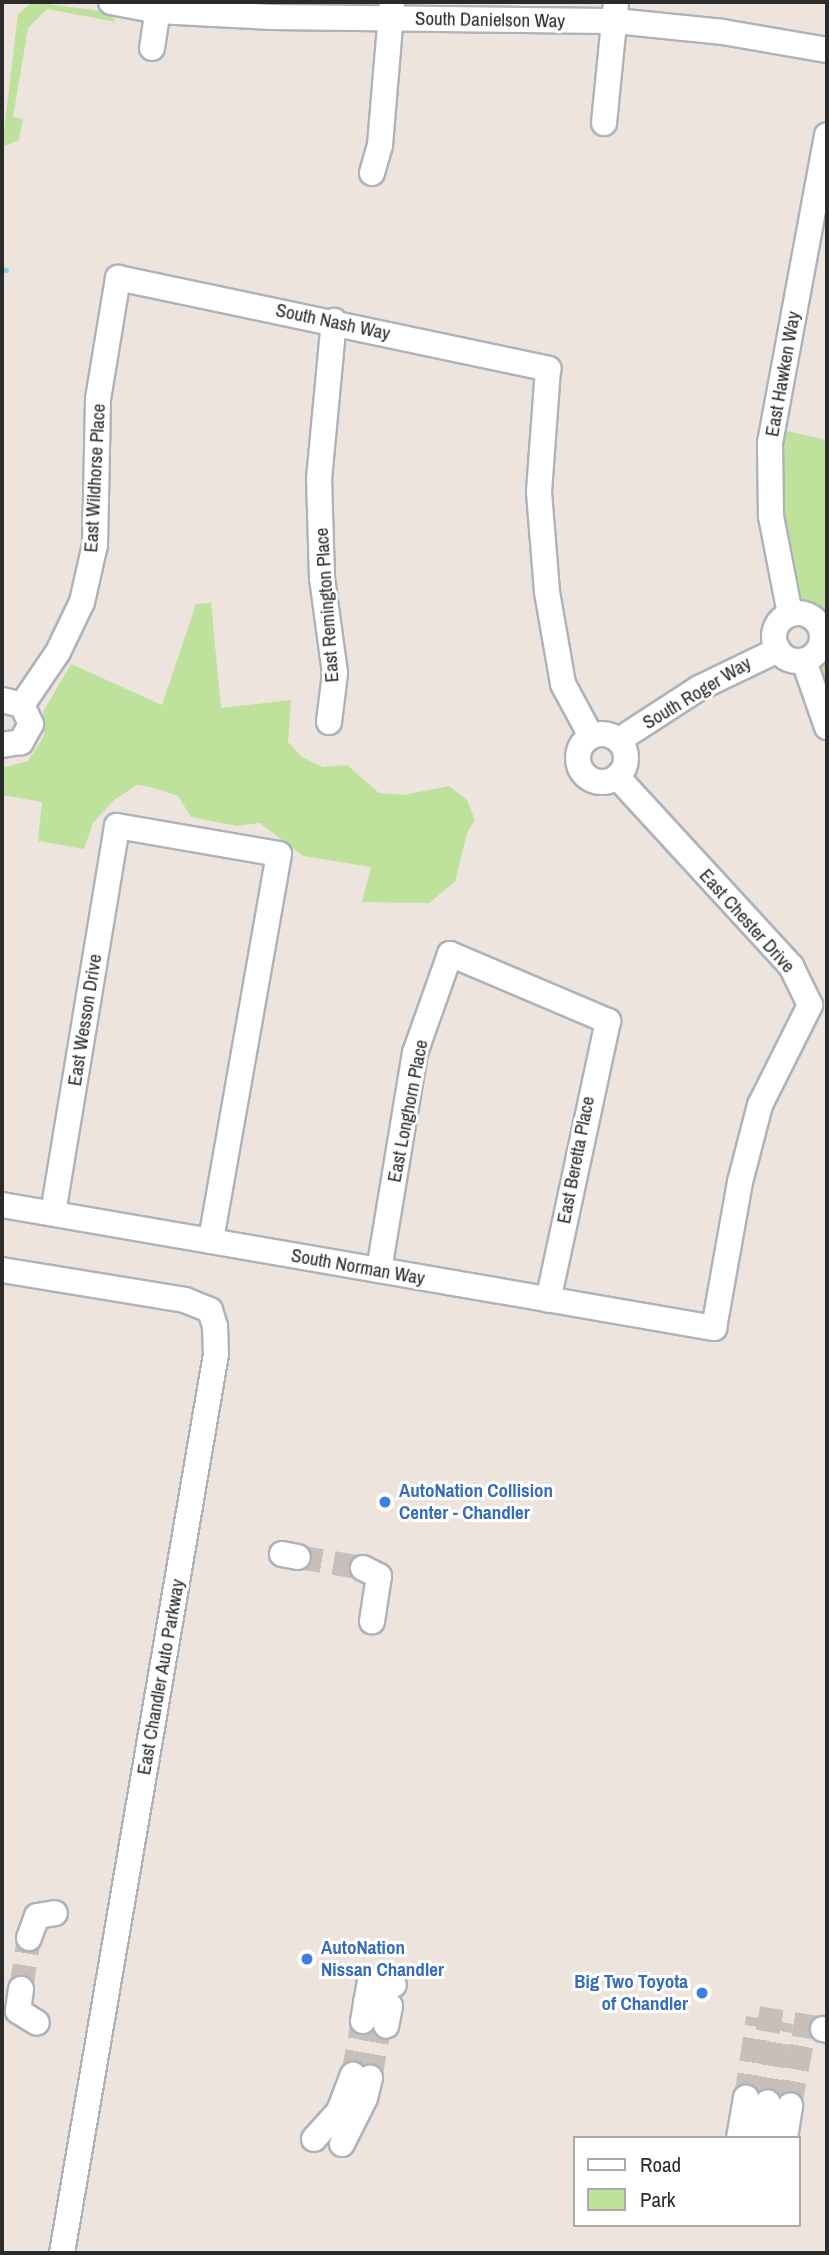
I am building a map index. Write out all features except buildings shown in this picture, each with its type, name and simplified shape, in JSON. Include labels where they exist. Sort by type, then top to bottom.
[{"type":"street","name":"South Danielson Way","points":[[111,2],[159,6],[615,12],[827,50]]},
{"type":"street","points":[[152,48],[159,6]]},
{"type":"street","points":[[372,173],[380,145],[392,10]]},
{"type":"street","points":[[604,123],[615,12]]},
{"type":"street","name":"East Hawken Way","points":[[790,614],[771,516],[770,443],[827,135]]},
{"type":"street","name":"South Nash Way","points":[[118,278],[334,321],[548,369],[539,492],[547,592],[563,684],[592,736]]},
{"type":"street","name":"East Wildhorse Place","points":[[12,703],[58,652],[82,601],[94,545],[98,399],[118,278]]},
{"type":"street","name":"East Remington Place","points":[[329,722],[335,673],[322,578],[319,479],[334,321]]},
{"type":"street","points":[[790,614],[813,617],[824,629],[817,652],[804,661],[789,659],[778,650],[776,629],[790,614]]},
{"type":"street","name":"South Roger Way","points":[[619,740],[699,688],[778,650]]},
{"type":"street","points":[[804,661],[827,727]]},
{"type":"street","points":[[2,745],[21,742],[30,731],[30,717],[12,703]]},
{"type":"street","points":[[606,734],[619,740],[626,755],[617,777],[593,781],[581,771],[580,747],[592,736],[606,734]]},
{"type":"street","name":"East Chester Drive","points":[[617,777],[791,967],[810,1005],[760,1105],[740,1182],[714,1328]]},
{"type":"street","name":"East Wesson Drive","points":[[52,1213],[117,826],[279,854],[211,1241]]},
{"type":"street","name":"East Longhorn Place","points":[[379,1270],[415,1053],[450,954],[608,1021]]},
{"type":"street","name":"East Beretta Place","points":[[548,1300],[608,1021]]},
{"type":"street","name":"South Norman Way","points":[[2,1205],[714,1328]]},
{"type":"street","name":"East Chandler Auto Parkway","points":[[2,1269],[185,1300],[210,1310],[215,1326],[214,1367],[62,2253]]},
{"type":"street","points":[[363,1568],[379,1576],[372,1621]]},
{"type":"street","points":[[29,1938],[37,1916],[55,1913]]},
{"type":"street","points":[[21,1989],[18,2011],[37,2023]]},
{"type":"street","points":[[365,2077],[364,2123],[334,2142],[339,2111],[365,2077]]},
{"type":"street","points":[[741,2136],[768,2102]]},
{"type":"street","points":[[752,2136],[768,2102]]},
{"type":"street","points":[[762,2136],[768,2102]]},
{"type":"street","points":[[768,2102],[774,2136]]},
{"type":"street","points":[[768,2102],[784,2136]]},
{"type":"green space","points":[[32,2],[109,12],[116,22],[47,9],[28,28],[13,117],[23,119],[19,140],[2,147],[18,14]]},
{"type":"green space","points":[[773,428],[827,440],[827,727],[811,658],[821,645],[822,629],[812,617],[790,614]]},
{"type":"green space","points":[[211,603],[221,708],[291,700],[288,742],[302,757],[323,767],[347,765],[379,793],[404,795],[449,786],[467,800],[475,820],[467,833],[455,882],[429,903],[362,902],[371,867],[303,856],[260,823],[237,826],[191,817],[178,796],[151,787],[137,785],[114,800],[93,823],[84,849],[38,841],[42,802],[2,795],[2,768],[28,761],[44,736],[43,712],[71,664],[162,705],[196,604]]},
{"type":"waterway","points":[[2,269],[6,270]]},
{"type":"tunnel","points":[[298,1557],[363,1568]]},
{"type":"tunnel","points":[[21,1989],[29,1938]]},
{"type":"tunnel","points":[[746,2098],[758,2018],[823,2029]]},
{"type":"tunnel","points":[[353,2075],[363,2021]]},
{"type":"tunnel","points":[[768,2102],[781,2022]]},
{"type":"tunnel","points":[[370,2078],[380,2024]]},
{"type":"tunnel","points":[[790,2105],[805,2026]]},
{"type":"place","name":"AutoNation Collision Center - Chandler","points":[[385,1502]]},
{"type":"place","name":"AutoNation Nissan Chandler","points":[[307,1959]]},
{"type":"place","name":"Big Two Toyota of Chandler","points":[[702,1993]]}]
